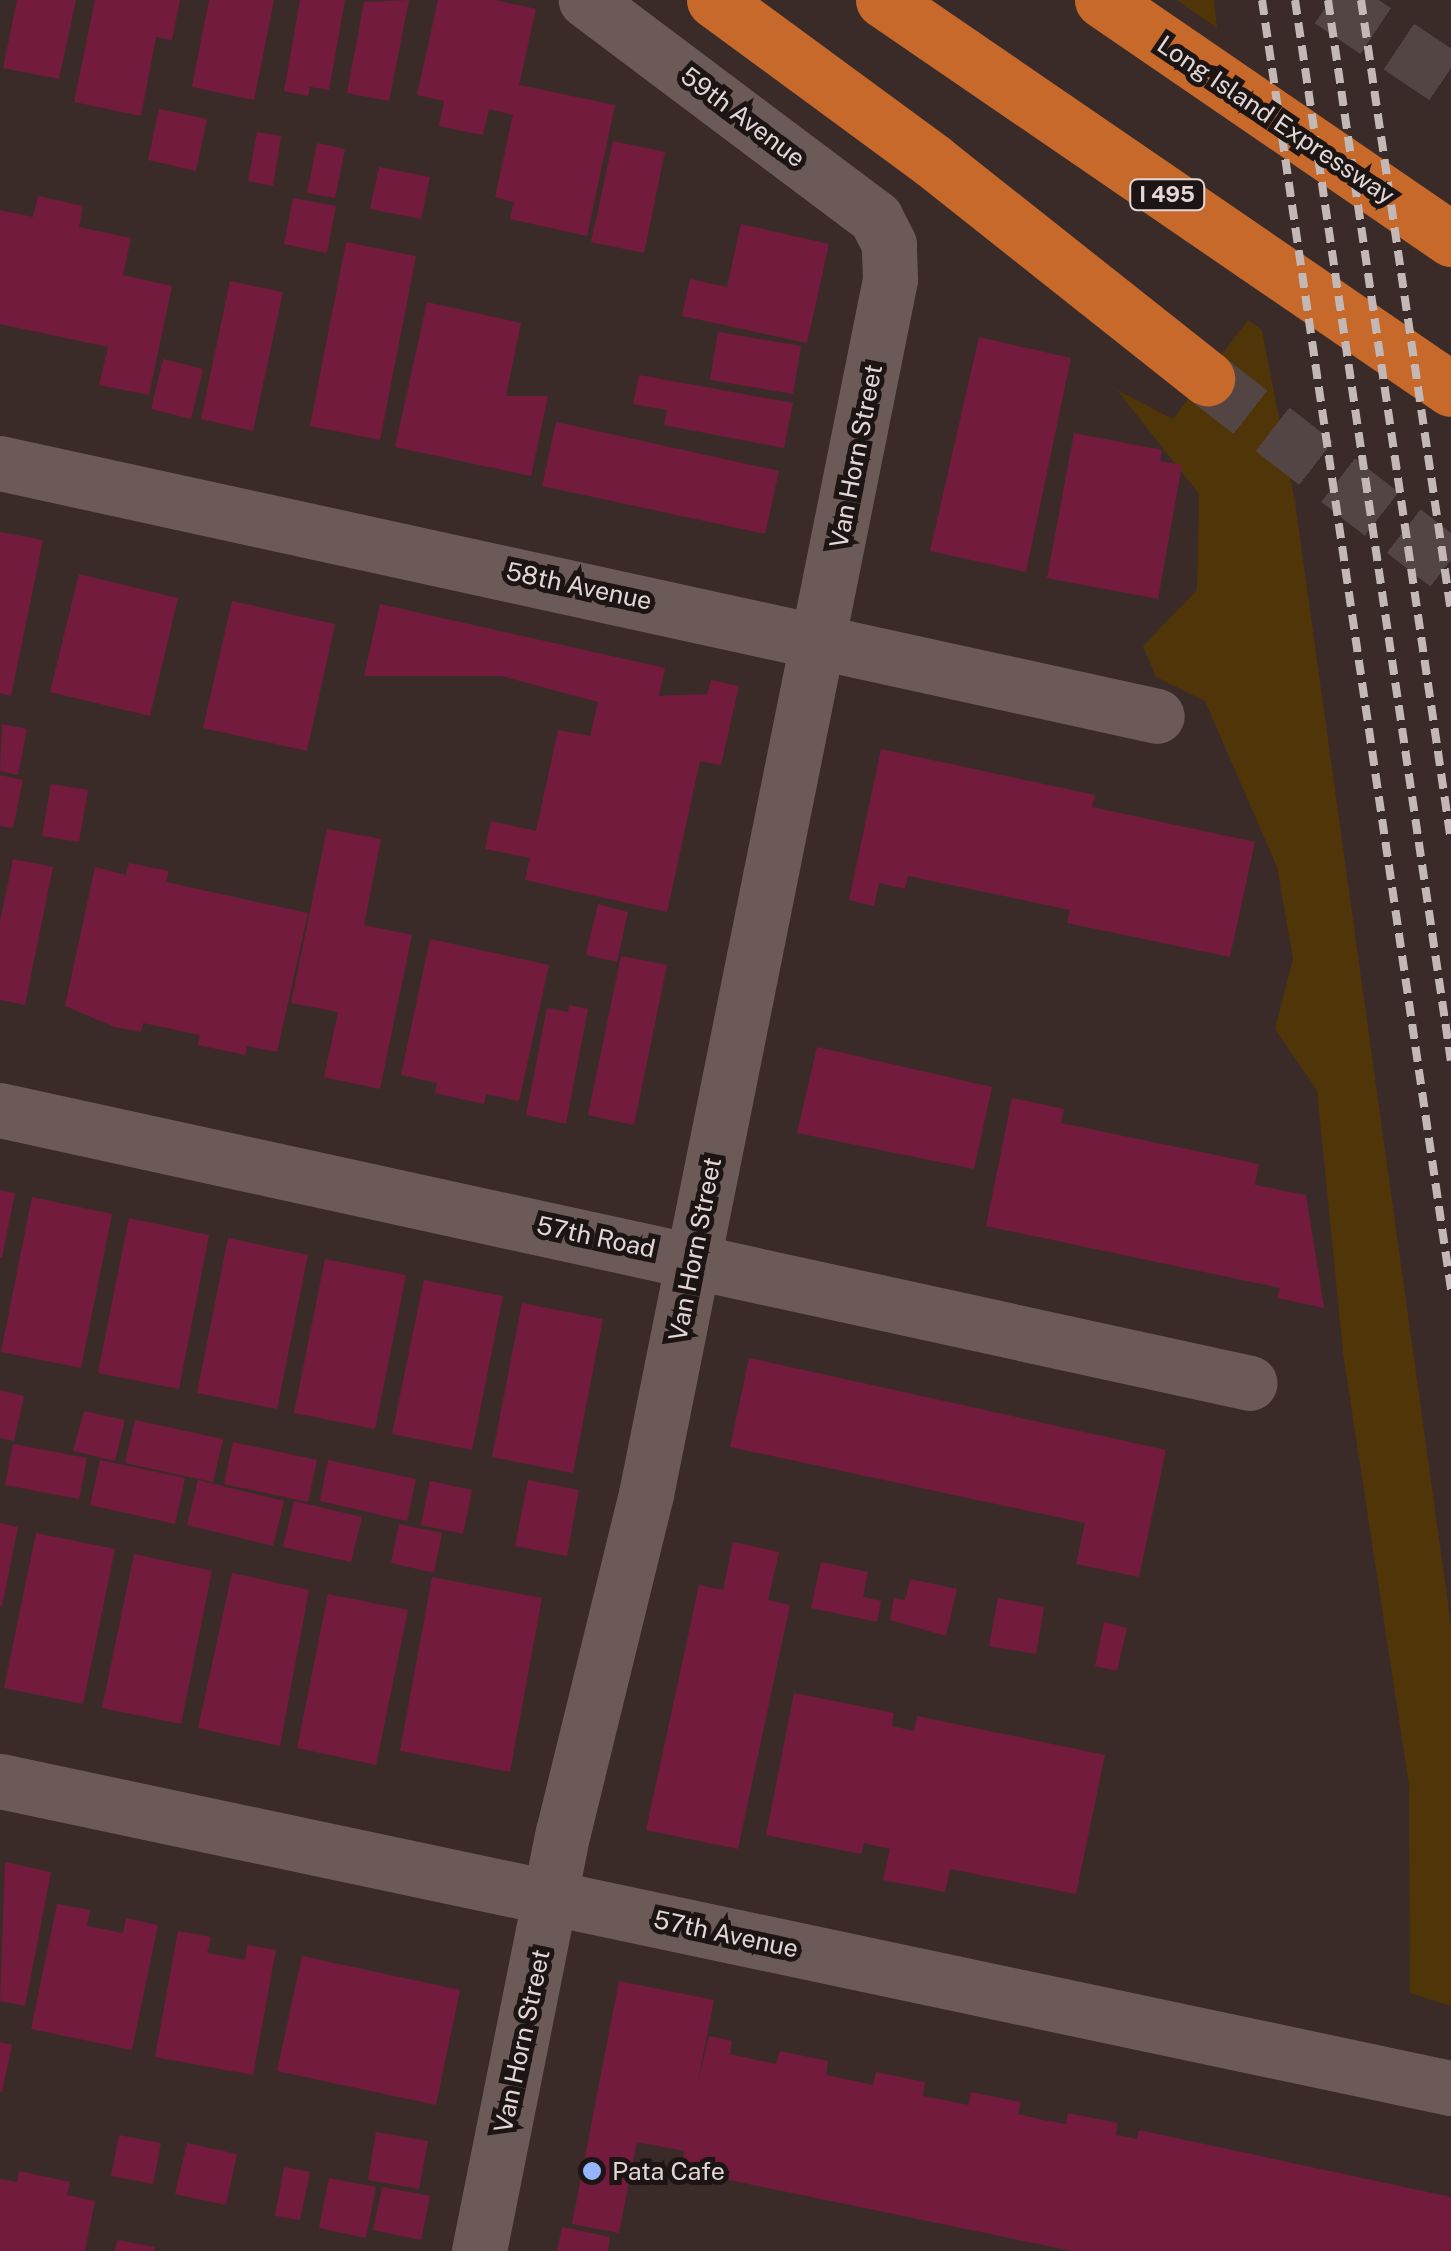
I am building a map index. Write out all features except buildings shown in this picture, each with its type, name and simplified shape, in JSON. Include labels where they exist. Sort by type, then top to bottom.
[{"type":"highway","points":[[714,0],[933,161],[1207,378]]},
{"type":"highway","name":"I 495","points":[[884,0],[1451,389]]},
{"type":"highway","name":"Long Island Expressway","points":[[1102,0],[1451,240]]},
{"type":"street","name":"59th Avenue","points":[[586,0],[855,200],[876,218],[889,244]]},
{"type":"street","name":"Van Horn Street","points":[[479,2251],[551,1897],[646,1494],[822,637],[890,279],[889,244]]},
{"type":"street","name":"58th Avenue","points":[[0,463],[822,637],[1157,716]]},
{"type":"street","name":"57th Road","points":[[0,1110],[692,1258],[1250,1384]]},
{"type":"street","name":"57th Avenue","points":[[0,1781],[1451,2088]]},
{"type":"shaded area","points":[[1177,0],[1214,0],[1217,28]]},
{"type":"shaded area","points":[[1248,320],[1262,330],[1295,502],[1451,1625],[1451,2006],[1410,1993],[1409,1785],[1343,1353],[1317,1090],[1275,1029],[1293,959],[1277,867],[1205,701],[1156,677],[1143,646],[1197,590],[1199,494],[1117,390],[1173,419]]},
{"type":"tunnel","points":[[1330,0],[1451,81]]},
{"type":"tunnel","points":[[1207,378],[1451,567]]},
{"type":"railway","points":[[1262,0],[1451,1290]]},
{"type":"railway","points":[[1295,0],[1451,1061]]},
{"type":"railway","points":[[1328,0],[1451,841]]},
{"type":"railway","points":[[1361,0],[1451,612]]},
{"type":"place","name":"Pata Cafe","points":[[592,2171]]}]
